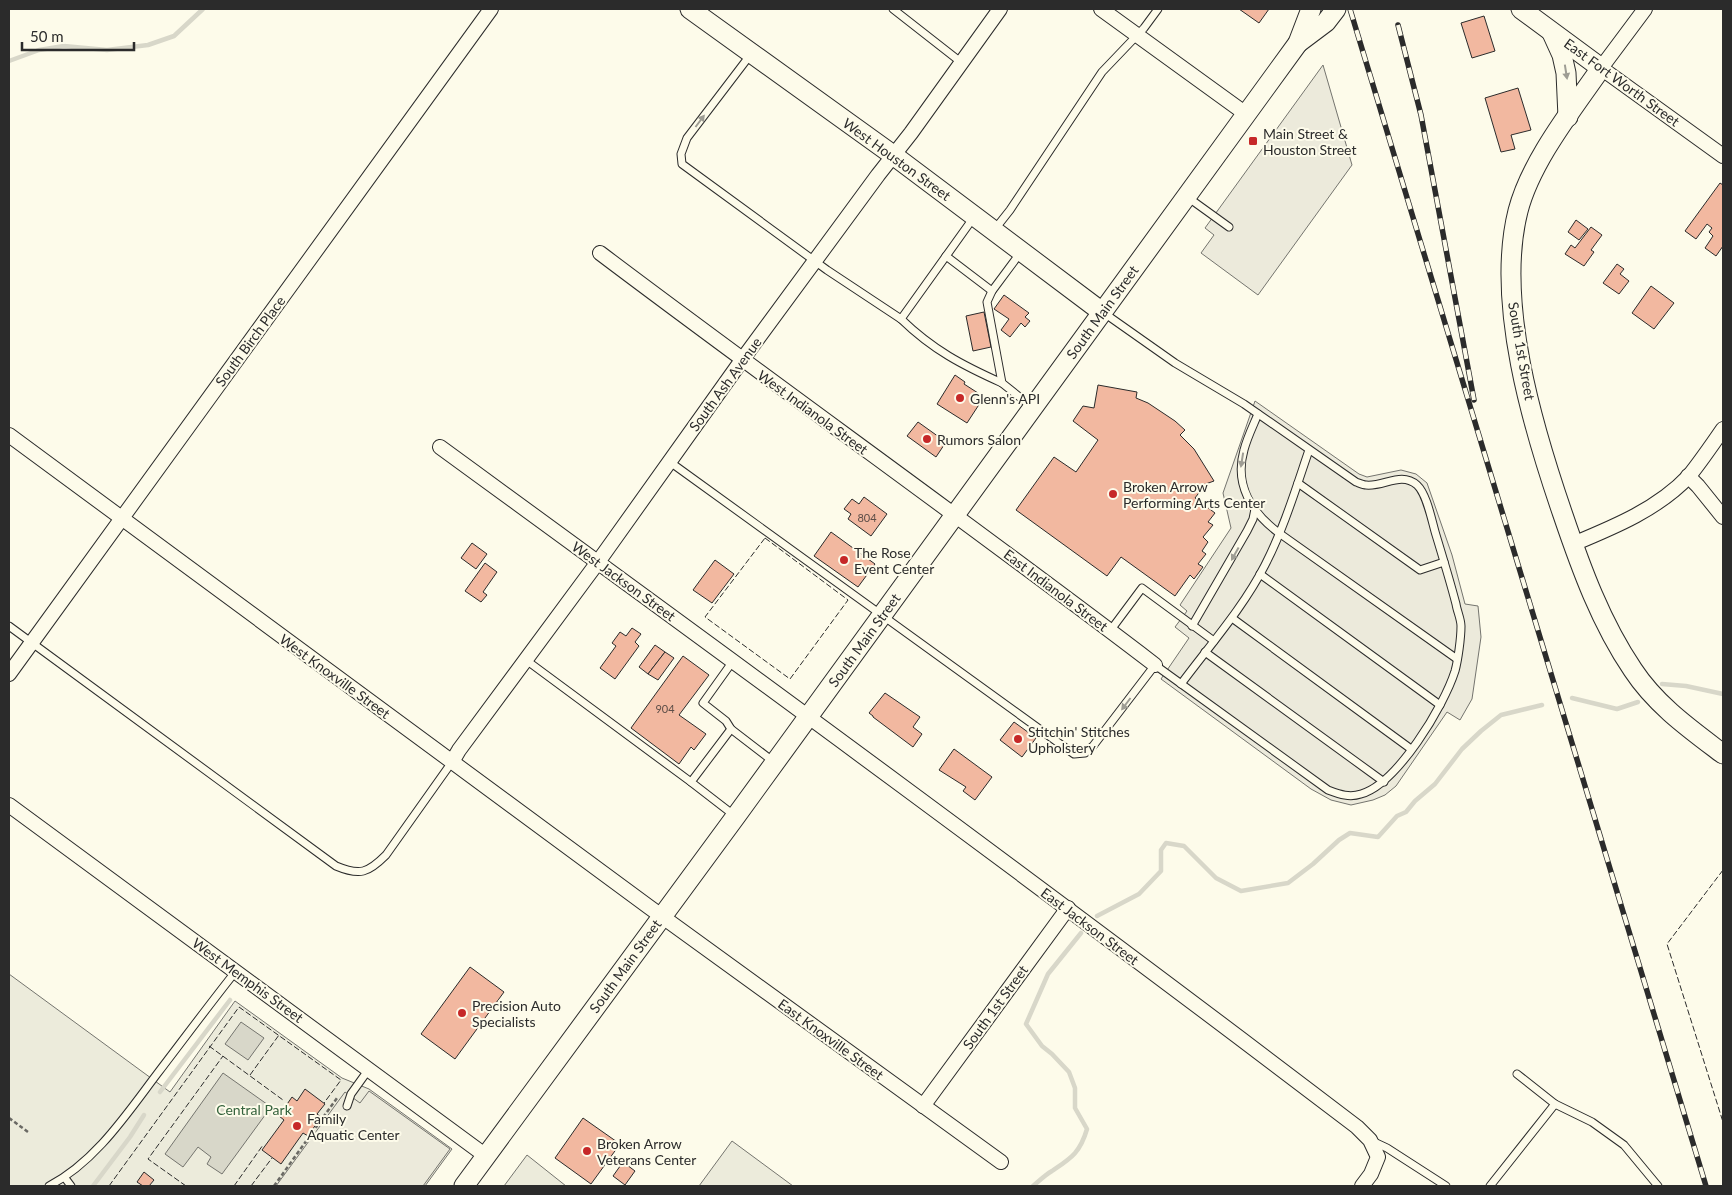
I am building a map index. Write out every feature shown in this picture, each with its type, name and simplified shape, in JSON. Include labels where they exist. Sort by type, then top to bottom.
[{"type":"street","name":"South Birch Place","points":[[9,674],[491,9]]},
{"type":"street","name":"West Houston Street","points":[[690,9],[893,155],[1102,312]]},
{"type":"street","name":"South Ash Avenue","points":[[452,762],[742,360],[1000,9]]},
{"type":"street","points":[[1101,9],[1246,114]]},
{"type":"street","name":"South Main Street","points":[[464,1186],[736,816],[1298,43],[1311,9]]},
{"type":"street","name":"South Main Street","points":[[1298,43],[1326,22],[1336,9]]},
{"type":"street","name":"East Fort Worth Street","points":[[1520,9],[1723,156]]},
{"type":"street","name":"South 1st Street","points":[[1645,9],[1568,117],[1532,174],[1524,192],[1514,234],[1512,279],[1514,316],[1523,372],[1539,441],[1573,544],[1598,608],[1633,670],[1664,708],[1723,754]]},
{"type":"street","points":[[1551,30],[1562,55],[1566,73],[1568,117]]},
{"type":"street","name":"West Indianola Street","points":[[600,253],[742,360],[956,514]]},
{"type":"street","points":[[1573,544],[1623,522],[1651,507],[1688,476],[1723,429]]},
{"type":"street","name":"West Knoxville Street","points":[[9,435],[662,916]]},
{"type":"street","name":"West Jackson Street","points":[[440,447],[808,716]]},
{"type":"street","points":[[1688,476],[1723,517]]},
{"type":"street","name":"East Indianola Street","points":[[956,514],[1155,665]]},
{"type":"street","name":"East Jackson Street","points":[[808,716],[1068,908],[1200,1010],[1357,1127],[1370,1140],[1378,1157],[1371,1174],[1362,1186]]},
{"type":"street","name":"West Memphis Street","points":[[9,804],[486,1156]]},
{"type":"street","name":"South 1st Street","points":[[922,1106],[1068,908]]},
{"type":"street","name":"East Knoxville Street","points":[[662,916],[1001,1162]]},
{"type":"lane","points":[[893,9],[962,63]]},
{"type":"lane","points":[[994,231],[1102,72],[1137,35],[1158,9]]},
{"type":"lane","points":[[751,54],[687,138],[681,154],[682,164],[815,261],[901,319],[936,349],[1002,383],[1033,408]]},
{"type":"lane","points":[[1186,196],[1228,227]]},
{"type":"lane","points":[[901,319],[974,216]]},
{"type":"lane","points":[[1002,383],[986,302],[1021,252]]},
{"type":"lane","points":[[946,256],[992,291]]},
{"type":"lane","points":[[670,462],[1074,754],[1085,753],[1093,746],[1155,665],[1328,790],[1344,796],[1361,794],[1384,782],[1397,768],[1430,723],[1440,705],[1455,670],[1461,626],[1444,562],[1425,501],[1418,486],[1407,479],[1398,479],[1367,486],[1356,482],[1258,414],[1175,363],[1102,312]]},
{"type":"lane","points":[[1258,414],[1244,450],[1241,467],[1241,479],[1245,492],[1255,510],[1279,533],[1457,658]]},
{"type":"lane","points":[[1181,684],[1232,618],[1260,574],[1279,533],[1309,450]]},
{"type":"lane","points":[[1298,483],[1420,570],[1444,562]]},
{"type":"lane","points":[[1192,626],[1247,531],[1255,510]]},
{"type":"lane","points":[[1260,574],[1440,705]]},
{"type":"lane","points":[[1110,631],[1142,588],[1214,641]]},
{"type":"lane","points":[[1232,618],[1411,749]]},
{"type":"lane","points":[[9,626],[336,866],[356,873],[375,866],[386,855],[452,762]]},
{"type":"lane","points":[[1205,652],[1384,782]]},
{"type":"lane","points":[[526,660],[736,816]]},
{"type":"lane","points":[[733,661],[703,703],[726,721],[731,729],[774,762]]},
{"type":"lane","points":[[690,782],[731,729]]},
{"type":"lane","points":[[49,1186],[64,1178],[95,1152],[236,971]]},
{"type":"lane","points":[[347,1106],[351,1094],[369,1069]]},
{"type":"lane","points":[[1517,1074],[1554,1104],[1592,1122],[1624,1145],[1658,1186]]},
{"type":"lane","points":[[1492,1185],[1554,1104]]},
{"type":"lane","name":"East Jackson Street","points":[[1370,1140],[1387,1148],[1446,1186]]},
{"type":"lane","points":[[64,1178],[71,1186]]},
{"type":"path","points":[[274,1186],[342,1091]]},
{"type":"path","points":[[9,1118],[28,1132]]},
{"type":"green space","name":"Central Park","points":[[9,974],[170,1092],[235,1001],[342,1078],[369,1089],[452,1149],[425,1186],[9,1186]]},
{"type":"green space","points":[[732,1141],[793,1186],[699,1186]]},
{"type":"green space","points":[[527,1155],[566,1186],[504,1186]]},
{"type":"shaded area","points":[[1323,65],[1352,165],[1258,295],[1201,253],[1214,235],[1205,228]]},
{"type":"shaded area","points":[[1255,401],[1359,474],[1367,477],[1401,470],[1416,474],[1427,483],[1452,555],[1465,604],[1478,606],[1481,637],[1472,699],[1460,720],[1447,712],[1396,786],[1385,795],[1373,800],[1351,805],[1331,800],[1311,789],[1161,679],[1189,638],[1175,627],[1187,611],[1180,605],[1231,528],[1223,493]]},
{"type":"shaded area","points":[[241,1022],[264,1038],[248,1060],[225,1044]]},
{"type":"shaded area","points":[[223,1073],[271,1107],[222,1174],[207,1164],[211,1157],[198,1147],[183,1167],[165,1154]]},
{"type":"shaded area","points":[[369,1091],[450,1149],[423,1186],[276,1186],[345,1092],[360,1103]]},
{"type":"building","points":[[1239,9],[1269,9],[1259,23]]},
{"type":"building","points":[[1484,16],[1495,51],[1472,58],[1461,23]]},
{"type":"building","points":[[1518,88],[1531,130],[1511,135],[1515,149],[1501,152],[1485,98]]},
{"type":"building","points":[[1720,183],[1723,185],[1723,246],[1716,256],[1705,248],[1713,236],[1709,232],[1712,228],[1707,224],[1696,239],[1685,231]]},
{"type":"building","points":[[1576,220],[1588,229],[1579,240],[1568,232]]},
{"type":"building","points":[[1591,227],[1602,235],[1591,250],[1594,252],[1584,266],[1565,254],[1571,245],[1575,248]]},
{"type":"building","points":[[1617,264],[1624,269],[1620,274],[1629,281],[1619,294],[1603,283]]},
{"type":"building","points":[[1651,286],[1674,303],[1654,329],[1632,313]]},
{"type":"building","points":[[1004,295],[1029,313],[1025,317],[1030,321],[1025,327],[1021,323],[1010,337],[1001,330],[1009,319],[994,309]]},
{"type":"building","points":[[984,312],[991,347],[973,351],[966,316]]},
{"type":"building","name":"Glenn's API","points":[[955,375],[965,382],[964,384],[978,393],[976,396],[982,400],[967,423],[937,404]]},
{"type":"building","name":"Broken Arrow Performing Arts Center","points":[[1098,385],[1137,392],[1136,398],[1148,403],[1175,421],[1185,430],[1180,435],[1194,449],[1214,481],[1200,486],[1201,490],[1195,498],[1215,513],[1208,522],[1213,525],[1203,537],[1208,542],[1202,551],[1206,554],[1198,564],[1203,567],[1194,579],[1190,575],[1175,596],[1121,557],[1107,576],[1016,510],[1054,457],[1076,472],[1098,440],[1073,421],[1083,406],[1094,408]]},
{"type":"building","name":"Rumors Salon","points":[[918,422],[946,442],[936,457],[907,436]]},
{"type":"building","points":[[864,497],[887,514],[871,536],[848,519],[851,514],[844,509],[852,499],[859,504]]},
{"type":"building","name":"The Rose Event Center","points":[[831,532],[875,564],[858,587],[814,556]]},
{"type":"building","points":[[472,543],[487,554],[476,569],[461,558]]},
{"type":"building","points":[[715,560],[734,574],[712,603],[693,590]]},
{"type":"building","points":[[485,563],[497,572],[483,592],[487,595],[481,602],[465,591]]},
{"type":"building","points":[[632,628],[641,634],[635,642],[639,646],[615,679],[600,668],[616,646],[612,643],[620,632],[626,636]]},
{"type":"building","points":[[655,645],[665,652],[648,674],[639,667]]},
{"type":"building","points":[[665,652],[674,658],[658,680],[648,674]]},
{"type":"building","points":[[683,656],[709,675],[679,715],[706,734],[694,750],[691,747],[679,764],[631,728]]},
{"type":"building","points":[[885,693],[920,717],[913,727],[922,734],[913,747],[869,713]]},
{"type":"building","name":"Stitchin' Stitches Upholstery","points":[[1014,722],[1036,738],[1022,757],[1000,740]]},
{"type":"building","points":[[954,749],[992,777],[975,800],[963,791],[966,787],[939,770]]},
{"type":"building","name":"Precision Auto Specialists","points":[[470,967],[504,992],[455,1059],[421,1034]]},
{"type":"building","name":"Family Aquatic Center","points":[[305,1089],[325,1104],[317,1114],[321,1117],[308,1136],[303,1133],[281,1164],[262,1150],[284,1120],[279,1116],[292,1097],[297,1101]]},
{"type":"building","name":"Broken Arrow Veterans Center","points":[[583,1118],[620,1144],[591,1184],[555,1158]]},
{"type":"building","points":[[623,1162],[635,1171],[625,1185],[613,1176]]},
{"type":"building","points":[[144,1172],[154,1180],[149,1186],[143,1186],[137,1182]]},
{"type":"waterway","points":[[9,61],[39,50],[64,46],[107,50],[148,45],[174,36],[203,9]]},
{"type":"waterway","points":[[1662,684],[1686,686],[1723,694]]},
{"type":"waterway","points":[[1572,698],[1617,709],[1638,702]]},
{"type":"waterway","points":[[1097,916],[1139,894],[1161,871],[1161,850],[1166,843],[1184,846],[1216,878],[1241,891],[1288,883],[1350,833],[1378,837],[1397,816],[1406,812],[1415,801],[1435,784],[1462,749],[1501,715],[1542,705]]},
{"type":"waterway","points":[[1033,1186],[1074,1154],[1081,1144],[1087,1129],[1075,1108],[1075,1088],[1069,1072],[1042,1046],[1026,1024],[1048,974],[1081,933]]},
{"type":"waterway","points":[[160,1092],[230,1000]]},
{"type":"waterway","points":[[93,1186],[144,1115]]},
{"type":"railway","points":[[1350,9],[1706,1186]]},
{"type":"railway","points":[[1398,25],[1421,115],[1474,400]]},
{"type":"fence","points":[[765,538],[848,600],[790,679],[705,617],[765,538]]},
{"type":"fence","points":[[1723,870],[1667,944],[1723,1122]]},
{"type":"fence","points":[[109,1186],[239,1007],[341,1080],[324,1103]]},
{"type":"fence","points":[[250,1075],[279,1035]]},
{"type":"fence","points":[[209,1046],[283,1100]]},
{"type":"fence","points":[[186,1186],[148,1159],[223,1056]]},
{"type":"fence","points":[[234,1186],[263,1145]]},
{"type":"fence","points":[[251,1186],[272,1158]]},
{"type":"place","name":"Main Street & Houston Street","points":[[1253,141]]},
{"type":"place","name":"Glenn's API","points":[[960,398]]},
{"type":"place","name":"Rumors Salon","points":[[927,439]]},
{"type":"place","name":"Broken Arrow Performing Arts Center","points":[[1113,494]]},
{"type":"place","name":"The Rose Event Center","points":[[844,560]]},
{"type":"place","name":"Stitchin' Stitches Upholstery","points":[[1018,739]]},
{"type":"place","name":"Precision Auto Specialists","points":[[462,1013]]},
{"type":"place","name":"Family Aquatic Center","points":[[297,1126]]},
{"type":"place","name":"Broken Arrow Veterans Center","points":[[587,1151]]}]
